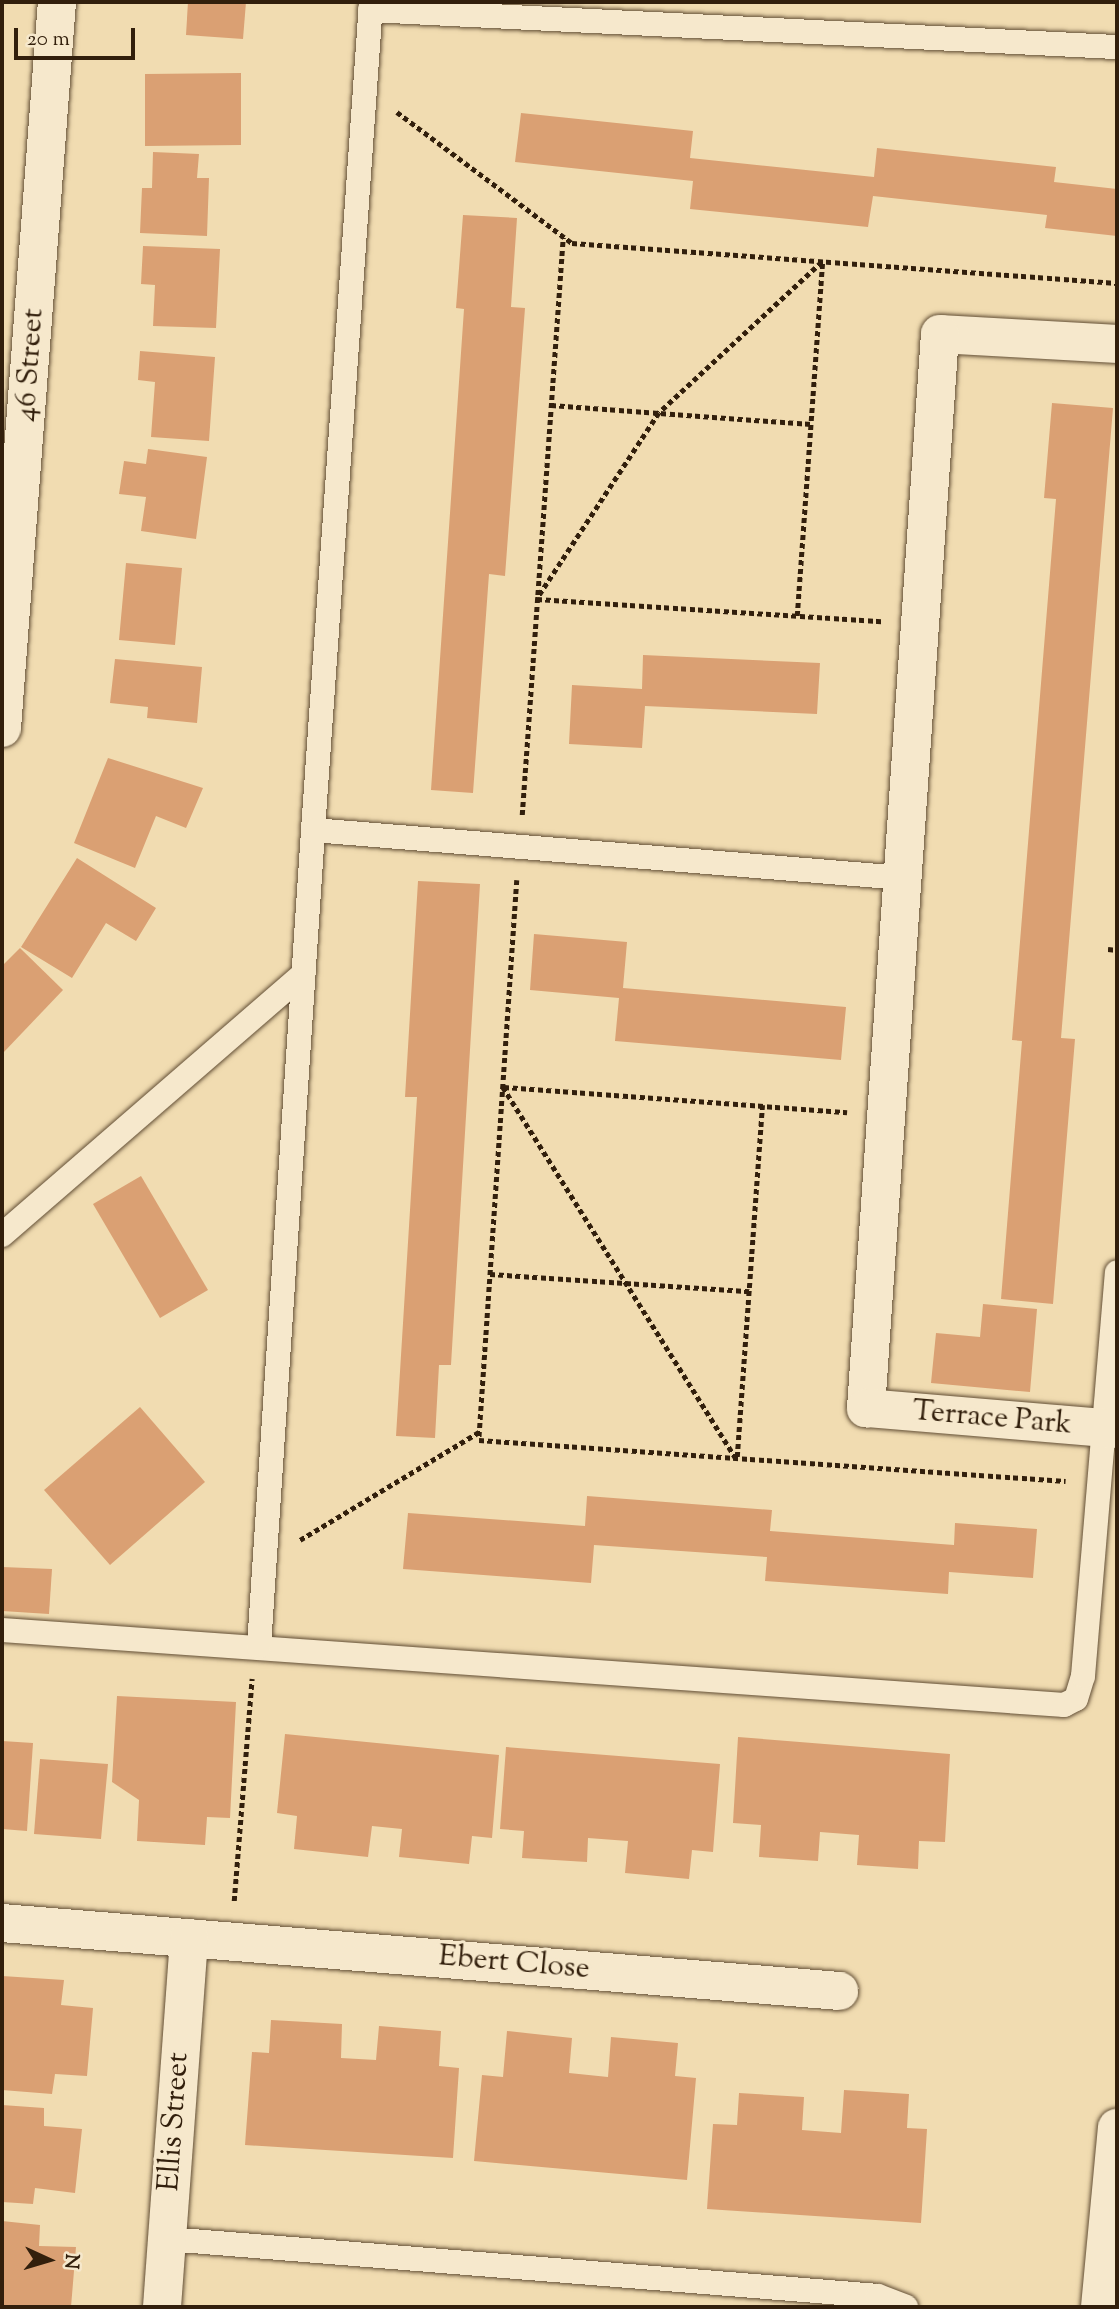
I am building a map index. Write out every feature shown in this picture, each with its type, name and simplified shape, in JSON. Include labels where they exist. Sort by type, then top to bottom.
[{"type":"street","name":"46 Street","points":[[2,728],[57,2]]},
{"type":"street","points":[[886,1115],[940,334],[1117,344]]},
{"type":"street","name":"Terrace Park","points":[[886,1115],[866,1408],[1109,1428]]},
{"type":"street","name":"Ebert Close","points":[[2,1923],[839,1992]]},
{"type":"street","name":"Ellis Street","points":[[162,2307],[188,1938]]},
{"type":"street","points":[[1100,2307],[1117,2128]]},
{"type":"lane","points":[[259,1646],[370,6],[1117,47]]},
{"type":"lane","points":[[313,830],[903,878]]},
{"type":"lane","points":[[2,1235],[303,974]]},
{"type":"lane","points":[[2,1630],[259,1646],[1064,1705],[1076,1699],[1083,1676],[1109,1428],[1117,1272]]},
{"type":"lane","points":[[167,2239],[878,2296],[905,2307]]},
{"type":"path","points":[[365,88],[572,243],[1117,284]]},
{"type":"path","points":[[563,237],[479,1440],[1069,1482]]},
{"type":"path","points":[[537,599],[659,413],[822,262]]},
{"type":"path","points":[[797,615],[822,262]]},
{"type":"path","points":[[551,405],[811,424]]},
{"type":"path","points":[[537,599],[920,624]]},
{"type":"path","points":[[1108,949],[1117,950]]},
{"type":"path","points":[[503,1087],[886,1115]]},
{"type":"path","points":[[503,1087],[737,1458]]},
{"type":"path","points":[[737,1458],[762,1105]]},
{"type":"path","points":[[490,1274],[749,1291]]},
{"type":"path","points":[[264,1562],[479,1432]]},
{"type":"path","points":[[232,1940],[259,1646]]},
{"type":"building","points":[[188,2],[246,2],[243,39],[186,35]]},
{"type":"building","points":[[241,73],[241,145],[145,146],[145,74]]},
{"type":"building","points":[[521,113],[693,131],[690,158],[874,177],[877,148],[1056,167],[1054,182],[1117,189],[1117,236],[1045,228],[1047,215],[873,196],[868,227],[690,209],[693,181],[515,162]]},
{"type":"building","points":[[153,152],[199,154],[197,178],[209,178],[207,236],[140,233],[142,188],[152,188]]},
{"type":"building","points":[[463,215],[517,218],[511,307],[525,308],[505,576],[489,574],[473,793],[431,790],[464,309],[456,308]]},
{"type":"building","points":[[143,246],[220,249],[216,328],[153,326],[155,285],[141,284]]},
{"type":"building","points":[[140,351],[215,357],[209,441],[151,437],[155,382],[138,380]]},
{"type":"building","points":[[1052,403],[1113,408],[1061,1038],[1075,1039],[1053,1304],[1001,1299],[1022,1041],[1012,1040],[1056,499],[1044,498]]},
{"type":"building","points":[[148,449],[207,457],[196,539],[141,531],[146,497],[119,494],[124,461],[146,464]]},
{"type":"building","points":[[126,563],[182,568],[175,645],[119,640]]},
{"type":"building","points":[[643,655],[820,663],[817,714],[645,706],[642,748],[569,744],[572,685],[642,689]]},
{"type":"building","points":[[115,659],[202,667],[197,723],[147,718],[148,707],[110,703]]},
{"type":"building","points":[[108,758],[203,788],[186,828],[156,816],[135,868],[74,843]]},
{"type":"building","points":[[77,858],[156,908],[136,941],[106,923],[72,978],[21,947]]},
{"type":"building","points":[[418,881],[480,884],[451,1365],[439,1365],[435,1438],[396,1436],[417,1097],[405,1097]]},
{"type":"building","points":[[534,934],[627,942],[623,988],[846,1007],[841,1060],[615,1041],[619,998],[530,990]]},
{"type":"building","points":[[20,948],[63,990],[2,1054],[2,966]]},
{"type":"building","points":[[141,1176],[208,1290],[160,1318],[93,1204]]},
{"type":"building","points":[[983,1304],[1037,1309],[1030,1392],[931,1383],[936,1333],[980,1337]]},
{"type":"building","points":[[140,1407],[205,1482],[110,1565],[44,1490]]},
{"type":"building","points":[[587,1496],[772,1510],[770,1531],[954,1545],[955,1523],[1037,1529],[1033,1578],[949,1572],[948,1594],[765,1581],[767,1557],[594,1545],[591,1583],[403,1569],[408,1513],[585,1526]]},
{"type":"building","points":[[2,1567],[52,1569],[49,1614],[2,1611]]},
{"type":"building","points":[[117,1696],[236,1702],[230,1818],[207,1817],[205,1845],[137,1841],[139,1800],[112,1782]]},
{"type":"building","points":[[285,1734],[499,1755],[492,1838],[472,1836],[469,1864],[399,1857],[402,1829],[372,1826],[368,1857],[294,1849],[297,1816],[277,1813]]},
{"type":"building","points":[[738,1737],[950,1754],[945,1842],[919,1841],[918,1869],[857,1865],[859,1835],[820,1832],[818,1861],[759,1857],[761,1825],[733,1823]]},
{"type":"building","points":[[2,1741],[33,1743],[27,1831],[2,1829]]},
{"type":"building","points":[[506,1747],[720,1764],[713,1852],[692,1850],[689,1879],[625,1873],[628,1841],[588,1838],[587,1862],[522,1858],[524,1831],[500,1829]]},
{"type":"building","points":[[40,1759],[108,1764],[101,1839],[34,1834]]},
{"type":"building","points":[[2,1976],[64,1980],[61,2005],[93,2008],[87,2076],[55,2074],[52,2094],[2,2090]]},
{"type":"building","points":[[271,2020],[342,2024],[341,2058],[376,2060],[379,2026],[441,2031],[439,2066],[459,2068],[453,2158],[245,2145],[252,2052],[269,2053]]},
{"type":"building","points":[[507,2031],[572,2038],[569,2073],[608,2077],[611,2037],[678,2043],[675,2076],[696,2078],[687,2180],[474,2161],[482,2075],[503,2077]]},
{"type":"building","points":[[844,2090],[909,2094],[907,2128],[927,2129],[921,2223],[707,2209],[713,2124],[737,2125],[739,2093],[804,2097],[802,2130],[841,2133]]},
{"type":"building","points":[[2,2105],[44,2108],[44,2126],[82,2129],[75,2193],[35,2188],[33,2204],[2,2202]]},
{"type":"building","points":[[2,2221],[40,2225],[39,2246],[76,2247],[71,2307],[2,2307]]}]
